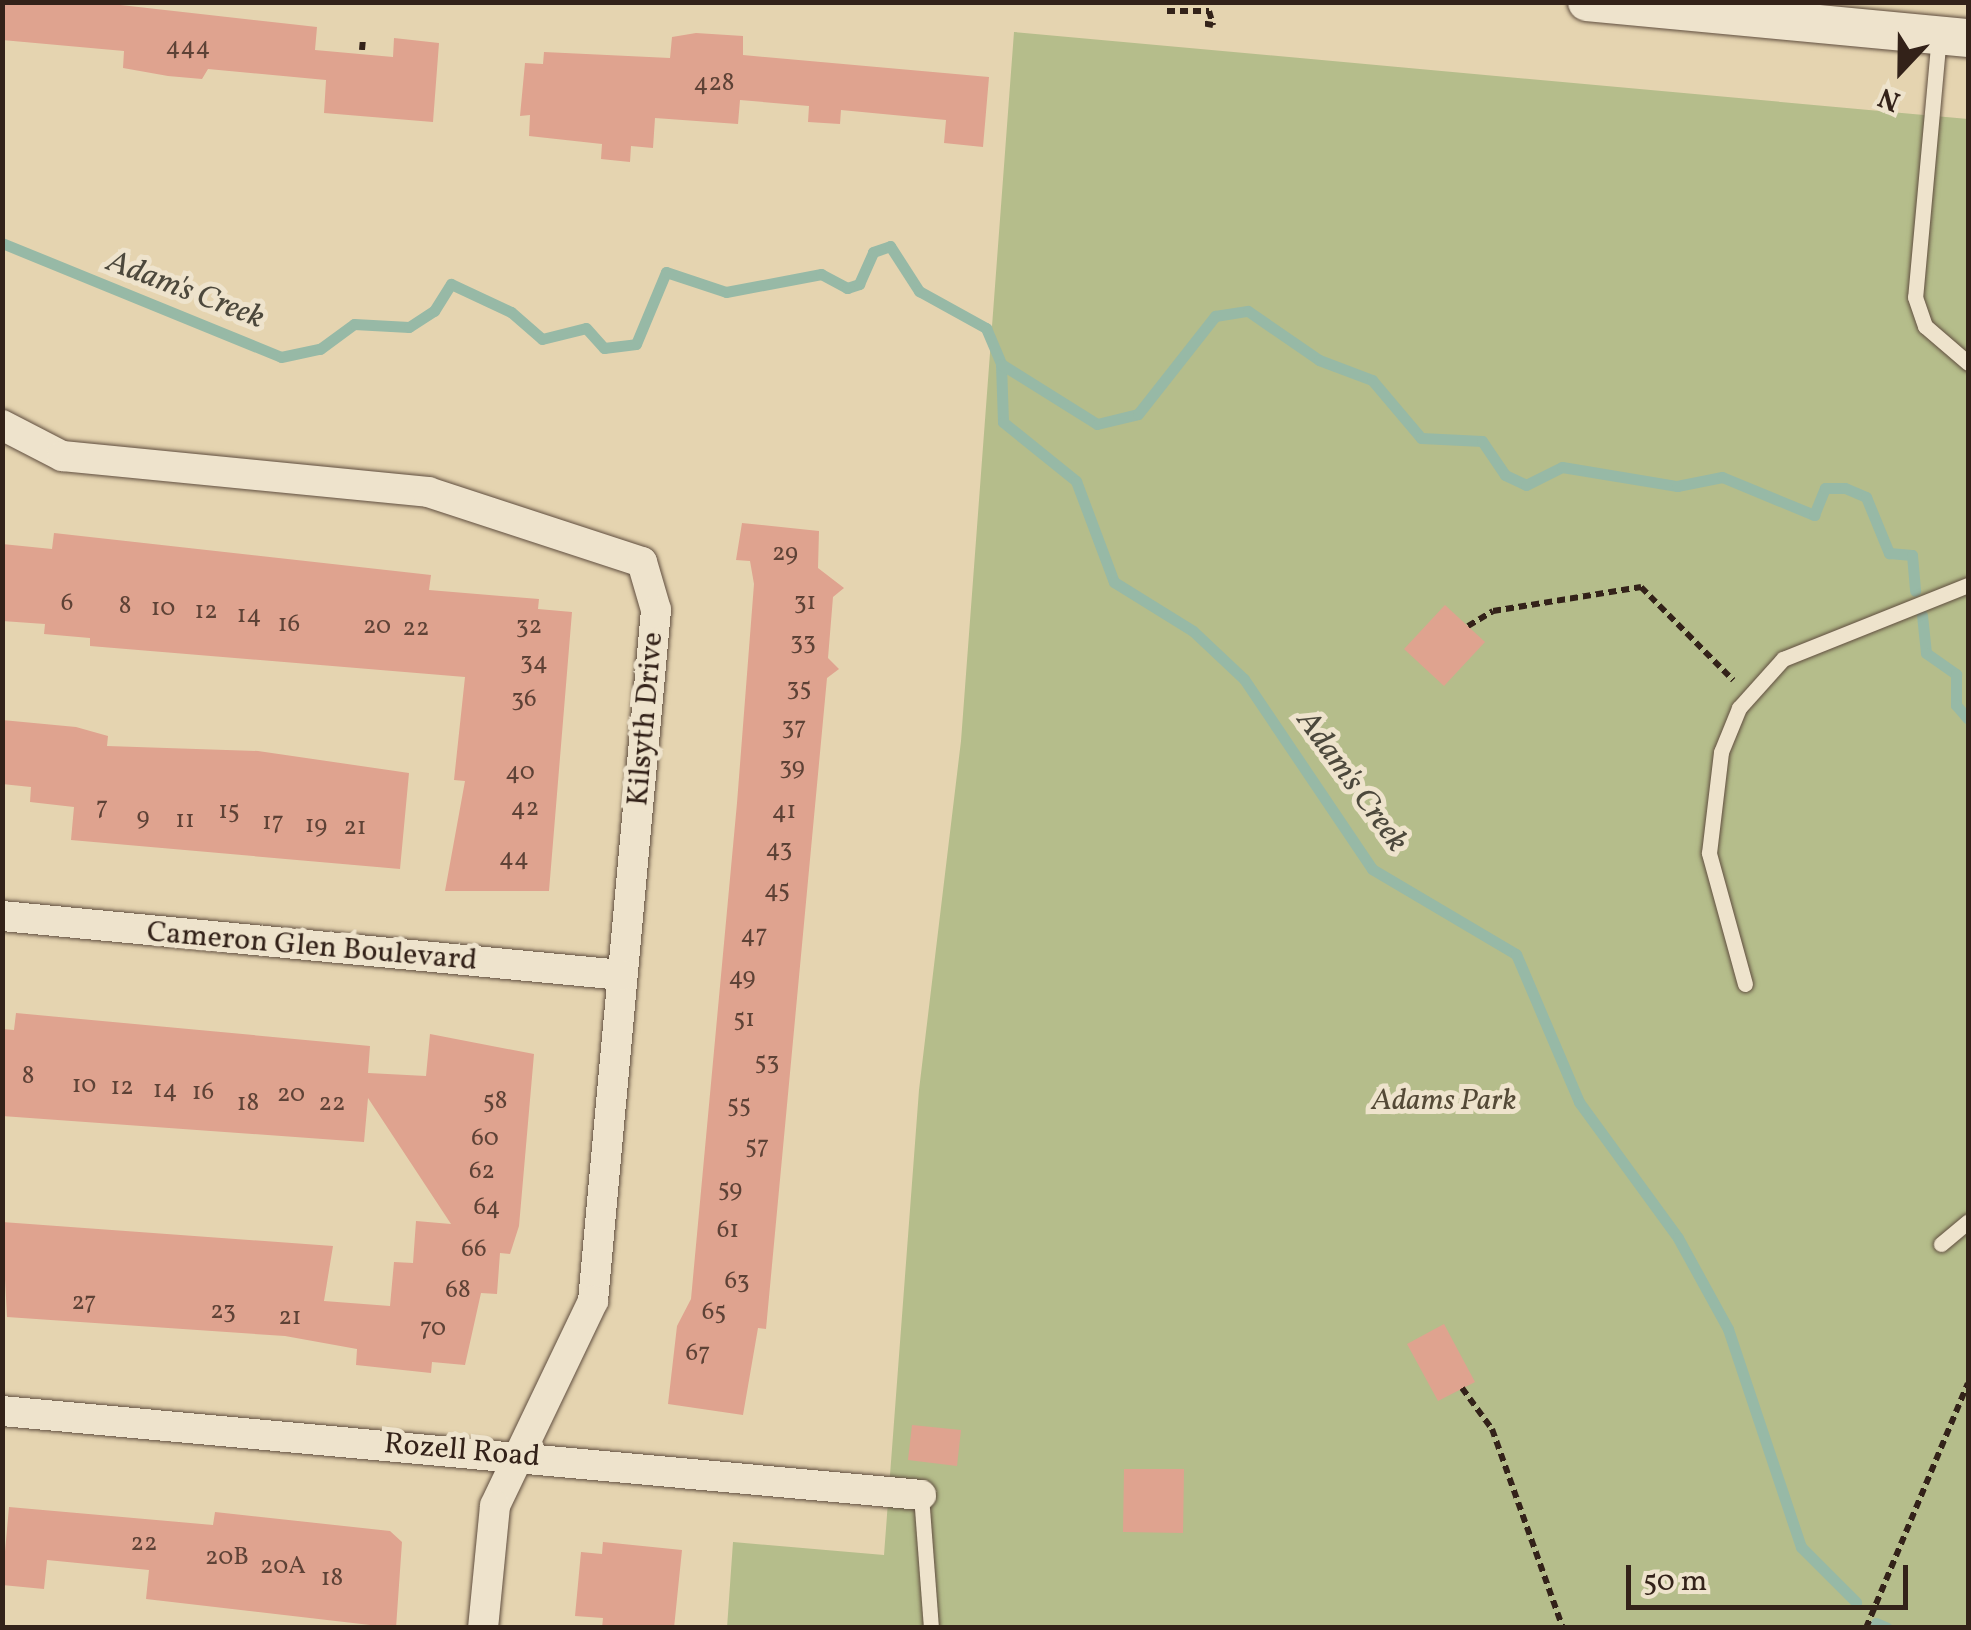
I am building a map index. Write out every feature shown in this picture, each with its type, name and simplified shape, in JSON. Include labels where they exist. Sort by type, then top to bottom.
[{"type":"street","points":[[1588,2],[1954,37]]},
{"type":"street","name":"Kilsyth Drive","points":[[2,425],[62,456],[428,492],[642,562],[656,610],[594,1301],[547,1413],[517,1457],[495,1506],[483,1628]]},
{"type":"street","name":"Cameron Glen Boulevard","points":[[2,916],[622,975]]},
{"type":"street","name":"Rozell Road","points":[[2,1412],[921,1495]]},
{"type":"lane","points":[[1954,37],[1915,297],[1925,326],[1968,363]]},
{"type":"lane","points":[[1746,984],[1727,944],[1709,854],[1721,752],[1749,694],[1783,659],[1964,586]]},
{"type":"lane","points":[[1941,1244],[1968,1221]]},
{"type":"lane","points":[[921,1495],[932,1628]]},
{"type":"path","points":[[1167,11],[1209,8],[1214,25],[1202,23]]},
{"type":"path","points":[[362,50],[363,38]]},
{"type":"path","points":[[1468,626],[1493,611],[1641,587],[1749,694]]},
{"type":"path","points":[[1866,1628],[1968,1383]]},
{"type":"path","points":[[1462,1388],[1492,1429],[1563,1628]]},
{"type":"green space","name":"Adams Park","points":[[1014,32],[1968,119],[1968,1627],[727,1628],[733,1542],[884,1555],[919,1090],[961,741]]},
{"type":"building","points":[[2,2],[94,2],[317,27],[315,50],[393,57],[394,38],[439,43],[433,122],[324,113],[326,80],[208,69],[202,79],[168,76],[123,68],[124,51],[2,40]]},
{"type":"building","points":[[696,33],[743,36],[743,55],[989,77],[983,147],[944,143],[946,120],[841,110],[840,124],[808,122],[809,106],[740,100],[738,124],[655,118],[653,148],[631,146],[630,162],[601,159],[602,144],[529,136],[530,115],[520,116],[525,63],[543,64],[544,52],[670,58],[672,37]]},
{"type":"building","points":[[742,523],[819,531],[818,568],[844,588],[833,597],[828,658],[839,669],[827,678],[766,1329],[758,1328],[743,1415],[668,1404],[677,1326],[691,1299],[737,803],[754,584],[750,561],[736,560]]},
{"type":"building","points":[[54,533],[431,575],[429,590],[539,599],[538,609],[572,612],[549,891],[445,891],[465,781],[454,780],[465,677],[90,646],[90,638],[44,634],[45,624],[2,621],[2,544],[52,549]]},
{"type":"building","points":[[1445,605],[1485,642],[1444,686],[1404,649]]},
{"type":"building","points":[[2,720],[76,727],[108,736],[107,746],[258,751],[409,773],[400,869],[71,840],[74,807],[30,802],[31,787],[2,784]]},
{"type":"building","points":[[16,1013],[370,1046],[368,1073],[426,1076],[430,1034],[534,1054],[519,1226],[510,1254],[500,1253],[497,1294],[481,1293],[465,1365],[432,1362],[431,1373],[356,1365],[357,1349],[285,1336],[7,1317],[2,1222],[333,1246],[324,1301],[390,1306],[394,1262],[413,1263],[416,1221],[451,1224],[368,1098],[364,1142],[2,1116],[2,1029],[14,1030]]},
{"type":"building","points":[[1444,1324],[1475,1382],[1438,1401],[1407,1344]]},
{"type":"building","points":[[912,1425],[961,1430],[957,1466],[908,1460]]},
{"type":"building","points":[[1124,1469],[1184,1469],[1183,1533],[1123,1532]]},
{"type":"building","points":[[9,1507],[213,1525],[215,1512],[390,1531],[402,1542],[396,1628],[146,1599],[149,1570],[47,1560],[44,1589],[2,1585]]},
{"type":"building","points":[[603,1542],[682,1550],[674,1628],[602,1628],[603,1618],[575,1616],[581,1552],[602,1554]]},
{"type":"waterway","name":"Adam's Creek","points":[[2,243],[281,357],[320,349],[354,324],[409,327],[434,311],[451,284],[511,312],[542,339],[586,328],[604,348],[636,344],[666,272],[726,292],[821,274],[847,288],[859,284],[873,252],[890,246],[919,291],[986,328],[1001,364],[1003,422],[1076,481],[1114,582],[1193,631],[1244,679],[1372,869],[1516,954],[1579,1102],[1678,1238],[1728,1329],[1801,1547],[1856,1602]]},
{"type":"waterway","name":"Adam's Creek","points":[[1001,364],[1097,424],[1138,414],[1215,316],[1248,311],[1319,360],[1372,380],[1421,438],[1482,441],[1505,475],[1526,485],[1562,467],[1677,486],[1722,477],[1814,515],[1825,488],[1845,488],[1866,497],[1889,553],[1912,555],[1915,591]]},
{"type":"waterway","name":"Adam's Creek","points":[[1922,615],[1926,653],[1956,674],[1956,705],[1968,719]]},
{"type":"waterway","points":[[1876,1623],[1887,1628]]}]
